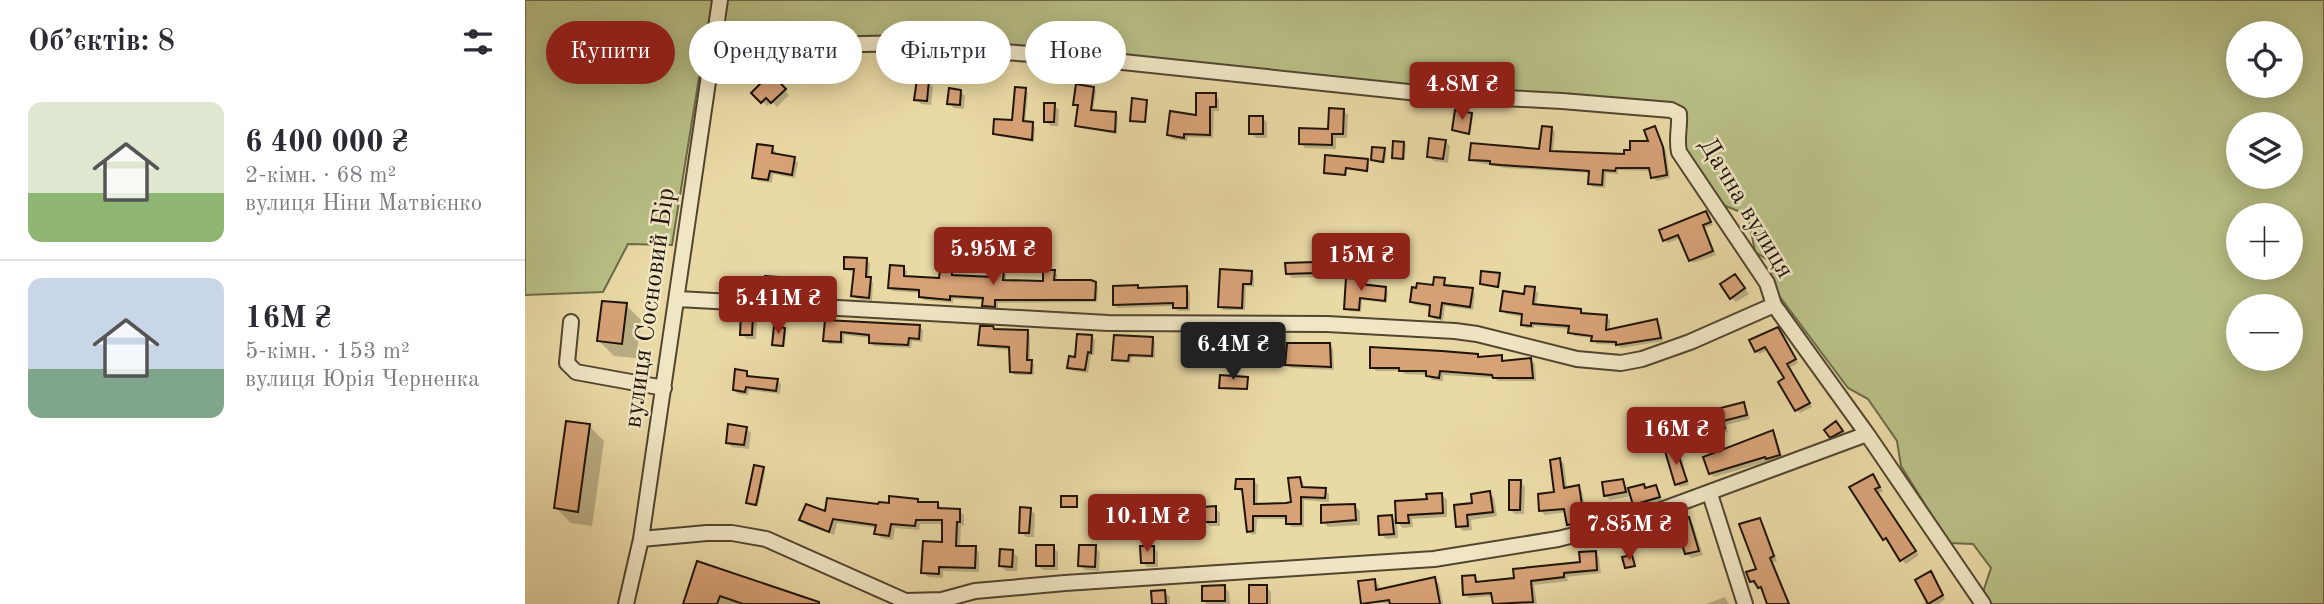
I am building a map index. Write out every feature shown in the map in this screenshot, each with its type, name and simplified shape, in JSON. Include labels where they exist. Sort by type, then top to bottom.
[{"type":"street","name":"вулиця Сосновий Бір","points":[[718,21],[720,0]]},
{"type":"street","name":"Дачна вулиця","points":[[862,44],[905,43],[1075,57],[1428,94],[1671,110],[1679,114],[1679,152],[1767,283],[1774,305],[1867,434],[1983,604]]},
{"type":"street","name":"вулиця Сосновий Бір","points":[[626,604],[641,539],[708,84]]},
{"type":"street","points":[[678,299],[1108,323],[1328,324],[1455,331],[1577,359],[1621,363],[1642,359],[1690,342],[1774,305]]},
{"type":"street","points":[[571,322],[567,363],[576,372],[664,388]]},
{"type":"street","points":[[641,539],[707,533],[732,533],[766,538],[909,602],[942,600],[975,591],[1065,583],[1434,559],[1558,539],[1634,520],[1867,434]]},
{"type":"street","points":[[1710,494],[1745,604]]},
{"type":"green space","points":[[525,0],[2324,0],[2324,604],[1989,604],[1982,595],[1991,568],[1973,544],[1949,543],[1901,466],[1897,441],[1868,399],[1848,388],[1771,285],[1771,262],[1755,252],[1748,215],[1718,203],[1682,145],[1677,106],[1126,61],[1126,21],[1025,21],[1025,51],[1011,50],[1011,21],[876,21],[876,38],[862,39],[862,21],[689,21],[689,84],[698,84],[672,245],[628,244],[603,292],[525,295]]},
{"type":"building","points":[[760,84],[781,84],[786,89],[771,103],[766,98],[761,103],[751,93]]},
{"type":"building","points":[[916,84],[929,84],[927,101],[914,100]]},
{"type":"building","points":[[1076,84],[1094,87],[1091,110],[1116,112],[1115,132],[1075,126],[1078,105],[1073,105]]},
{"type":"building","points":[[1015,87],[1026,88],[1023,121],[1033,122],[1032,140],[993,134],[994,119],[1012,120]]},
{"type":"building","points":[[949,88],[961,90],[960,105],[947,104]]},
{"type":"building","points":[[1196,93],[1216,93],[1216,107],[1210,107],[1210,135],[1184,134],[1184,138],[1167,135],[1170,111],[1196,115]]},
{"type":"building","points":[[1132,98],[1147,100],[1145,122],[1130,121]]},
{"type":"building","points":[[1044,103],[1055,103],[1054,122],[1044,122]]},
{"type":"building","points":[[1329,108],[1344,109],[1343,134],[1332,134],[1332,145],[1299,144],[1299,128],[1328,129]]},
{"type":"building","points":[[1455,110],[1472,113],[1469,134],[1452,130]]},
{"type":"building","points":[[1249,116],[1263,116],[1263,134],[1249,134]]},
{"type":"building","points":[[1542,126],[1552,127],[1550,151],[1624,154],[1624,150],[1630,150],[1630,141],[1648,141],[1644,130],[1655,126],[1663,147],[1667,175],[1651,178],[1649,168],[1616,168],[1615,171],[1603,170],[1602,185],[1588,184],[1589,171],[1469,160],[1471,143],[1539,149]]},
{"type":"building","points":[[1429,138],[1446,140],[1443,159],[1427,157]]},
{"type":"building","points":[[1393,141],[1404,142],[1403,159],[1392,158]]},
{"type":"building","points":[[757,144],[773,146],[772,153],[795,157],[792,175],[770,171],[768,180],[752,178]]},
{"type":"building","points":[[1372,147],[1385,148],[1383,162],[1371,160]]},
{"type":"building","points":[[1325,155],[1368,159],[1367,171],[1346,168],[1345,175],[1324,173]]},
{"type":"building","points":[[1706,211],[1711,222],[1703,225],[1713,251],[1689,261],[1678,235],[1663,241],[1659,230]]},
{"type":"building","points":[[844,257],[867,258],[866,277],[871,277],[869,298],[851,296],[854,269],[844,269]]},
{"type":"building","points":[[1315,262],[1315,273],[1286,274],[1285,263]]},
{"type":"building","points":[[890,265],[904,266],[904,276],[939,278],[940,270],[952,271],[952,275],[992,277],[993,269],[1004,270],[1003,280],[1043,281],[1043,270],[1055,270],[1054,280],[1096,282],[1095,300],[995,300],[995,307],[982,306],[983,298],[950,296],[950,300],[919,297],[919,290],[888,288]]},
{"type":"building","points":[[1220,269],[1252,271],[1251,284],[1243,284],[1242,308],[1218,307]]},
{"type":"building","points":[[1481,271],[1500,273],[1498,287],[1480,284]]},
{"type":"building","points":[[1735,274],[1745,288],[1730,299],[1720,284]]},
{"type":"building","points":[[765,276],[778,277],[777,295],[764,294]]},
{"type":"building","points":[[1434,277],[1445,278],[1444,285],[1473,288],[1470,307],[1442,303],[1440,318],[1429,316],[1430,305],[1410,302],[1412,287],[1416,288],[1417,283],[1433,285]]},
{"type":"building","points":[[1346,278],[1361,279],[1361,284],[1386,287],[1385,301],[1360,298],[1359,310],[1344,309]]},
{"type":"building","points":[[1138,285],[1138,288],[1187,286],[1187,308],[1173,308],[1173,303],[1113,305],[1113,286]]},
{"type":"building","points":[[1525,286],[1535,287],[1533,304],[1581,309],[1581,313],[1607,315],[1606,330],[1657,319],[1661,338],[1616,345],[1616,342],[1591,341],[1592,336],[1568,333],[1569,326],[1531,323],[1531,326],[1521,325],[1522,314],[1500,311],[1503,291],[1524,294]]},
{"type":"building","points":[[602,301],[627,303],[622,344],[597,341]]},
{"type":"building","points":[[741,313],[753,314],[752,335],[740,335]]},
{"type":"building","points":[[825,320],[920,325],[919,339],[909,338],[908,345],[869,343],[869,335],[841,332],[841,342],[823,341]]},
{"type":"building","points":[[774,326],[785,328],[783,346],[772,345]]},
{"type":"building","points":[[980,326],[1028,330],[1027,360],[1032,360],[1031,373],[1010,372],[1009,347],[978,345]]},
{"type":"building","points":[[1778,327],[1796,359],[1787,364],[1810,403],[1795,411],[1778,382],[1784,378],[1765,347],[1755,352],[1749,340]]},
{"type":"building","points":[[1077,334],[1092,335],[1091,353],[1088,352],[1085,370],[1067,368],[1069,356],[1075,357]]},
{"type":"building","points":[[1114,335],[1153,337],[1152,356],[1129,355],[1128,361],[1112,360]]},
{"type":"building","points":[[1200,338],[1215,338],[1215,358],[1200,358]]},
{"type":"building","points":[[1246,338],[1263,338],[1263,361],[1246,361]]},
{"type":"building","points":[[1287,343],[1330,343],[1331,367],[1285,365]]},
{"type":"building","points":[[1370,347],[1478,354],[1478,357],[1502,355],[1502,361],[1531,358],[1533,378],[1493,378],[1492,375],[1440,371],[1439,378],[1426,376],[1426,371],[1370,368]]},
{"type":"building","points":[[735,369],[747,371],[747,376],[778,379],[776,391],[746,387],[745,392],[733,390]]},
{"type":"building","points":[[1220,375],[1248,377],[1247,389],[1219,388]]},
{"type":"building","points":[[1744,402],[1747,415],[1723,421],[1725,428],[1695,437],[1691,421],[1714,414],[1713,410]]},
{"type":"building","points":[[566,421],[590,424],[578,512],[554,508]]},
{"type":"building","points":[[1836,421],[1843,431],[1830,438],[1824,430]]},
{"type":"building","points":[[728,424],[747,427],[744,445],[726,443]]},
{"type":"building","points":[[1773,430],[1780,455],[1709,474],[1703,457]]},
{"type":"building","points":[[1676,448],[1687,481],[1675,485],[1665,451]]},
{"type":"building","points":[[1560,458],[1564,488],[1579,485],[1582,505],[1575,506],[1578,523],[1567,525],[1564,509],[1539,511],[1538,494],[1554,492],[1550,460]]},
{"type":"building","points":[[754,465],[764,467],[756,505],[746,503]]},
{"type":"building","points":[[1873,474],[1880,487],[1875,489],[1916,551],[1900,561],[1849,487]]},
{"type":"building","points":[[1300,477],[1302,487],[1326,488],[1325,498],[1301,497],[1301,524],[1286,524],[1286,516],[1253,516],[1253,531],[1247,532],[1242,489],[1235,489],[1236,479],[1254,479],[1254,504],[1286,503],[1291,502],[1288,478]]},
{"type":"building","points":[[1623,479],[1626,492],[1604,496],[1602,482]]},
{"type":"building","points":[[1509,480],[1521,480],[1520,510],[1509,510]]},
{"type":"building","points":[[1644,484],[1645,488],[1656,485],[1660,497],[1633,505],[1628,488]]},
{"type":"building","points":[[1490,491],[1493,512],[1467,515],[1468,526],[1456,527],[1454,505],[1472,503],[1471,494]]},
{"type":"building","points":[[1442,493],[1443,513],[1408,515],[1409,523],[1396,523],[1395,501],[1427,499],[1426,494]]},
{"type":"building","points":[[889,496],[918,499],[918,502],[938,502],[938,508],[960,509],[956,546],[976,546],[975,568],[939,567],[939,574],[921,573],[923,541],[942,542],[942,520],[916,520],[915,526],[891,524],[889,536],[874,534],[876,525],[833,519],[829,532],[799,520],[806,504],[825,511],[827,498],[878,504],[889,503]]},
{"type":"building","points":[[1061,496],[1077,496],[1077,507],[1061,507]]},
{"type":"building","points":[[1123,503],[1134,503],[1135,520],[1124,521]]},
{"type":"building","points":[[1355,504],[1356,520],[1321,523],[1321,505]]},
{"type":"building","points":[[1171,506],[1172,518],[1160,519],[1159,507]]},
{"type":"building","points":[[1216,506],[1216,522],[1203,522],[1203,507]]},
{"type":"building","points":[[1020,507],[1031,508],[1029,533],[1019,533]]},
{"type":"building","points":[[1392,515],[1394,534],[1379,535],[1378,516]]},
{"type":"building","points":[[1689,517],[1699,551],[1685,554],[1675,522]]},
{"type":"building","points":[[1760,518],[1774,556],[1770,558],[1789,604],[1767,604],[1761,587],[1758,588],[1754,581],[1750,582],[1746,572],[1756,569],[1739,524]]},
{"type":"building","points":[[1036,545],[1054,545],[1054,566],[1036,566]]},
{"type":"building","points":[[1079,545],[1096,545],[1095,567],[1078,566]]},
{"type":"building","points":[[1140,546],[1154,546],[1154,563],[1141,563]]},
{"type":"building","points":[[1000,549],[1013,550],[1012,567],[999,566]]},
{"type":"building","points":[[1596,551],[1597,570],[1564,573],[1564,577],[1531,581],[1533,602],[1493,604],[1491,593],[1463,595],[1462,576],[1475,575],[1476,582],[1514,578],[1513,569],[1580,562],[1579,552]]},
{"type":"building","points":[[1632,555],[1635,566],[1625,568],[1622,557]]},
{"type":"building","points":[[697,561],[819,604],[743,604],[720,596],[717,604],[683,604]]},
{"type":"building","points":[[1931,571],[1943,595],[1928,604],[1915,580]]},
{"type":"building","points":[[1435,577],[1440,604],[1390,604],[1389,600],[1361,604],[1358,581],[1375,579],[1376,590]]},
{"type":"building","points":[[1225,585],[1225,601],[1202,601],[1202,586]]},
{"type":"building","points":[[1249,585],[1267,585],[1267,604],[1249,604]]},
{"type":"building","points":[[1165,590],[1166,604],[1152,604],[1151,591]]}]
